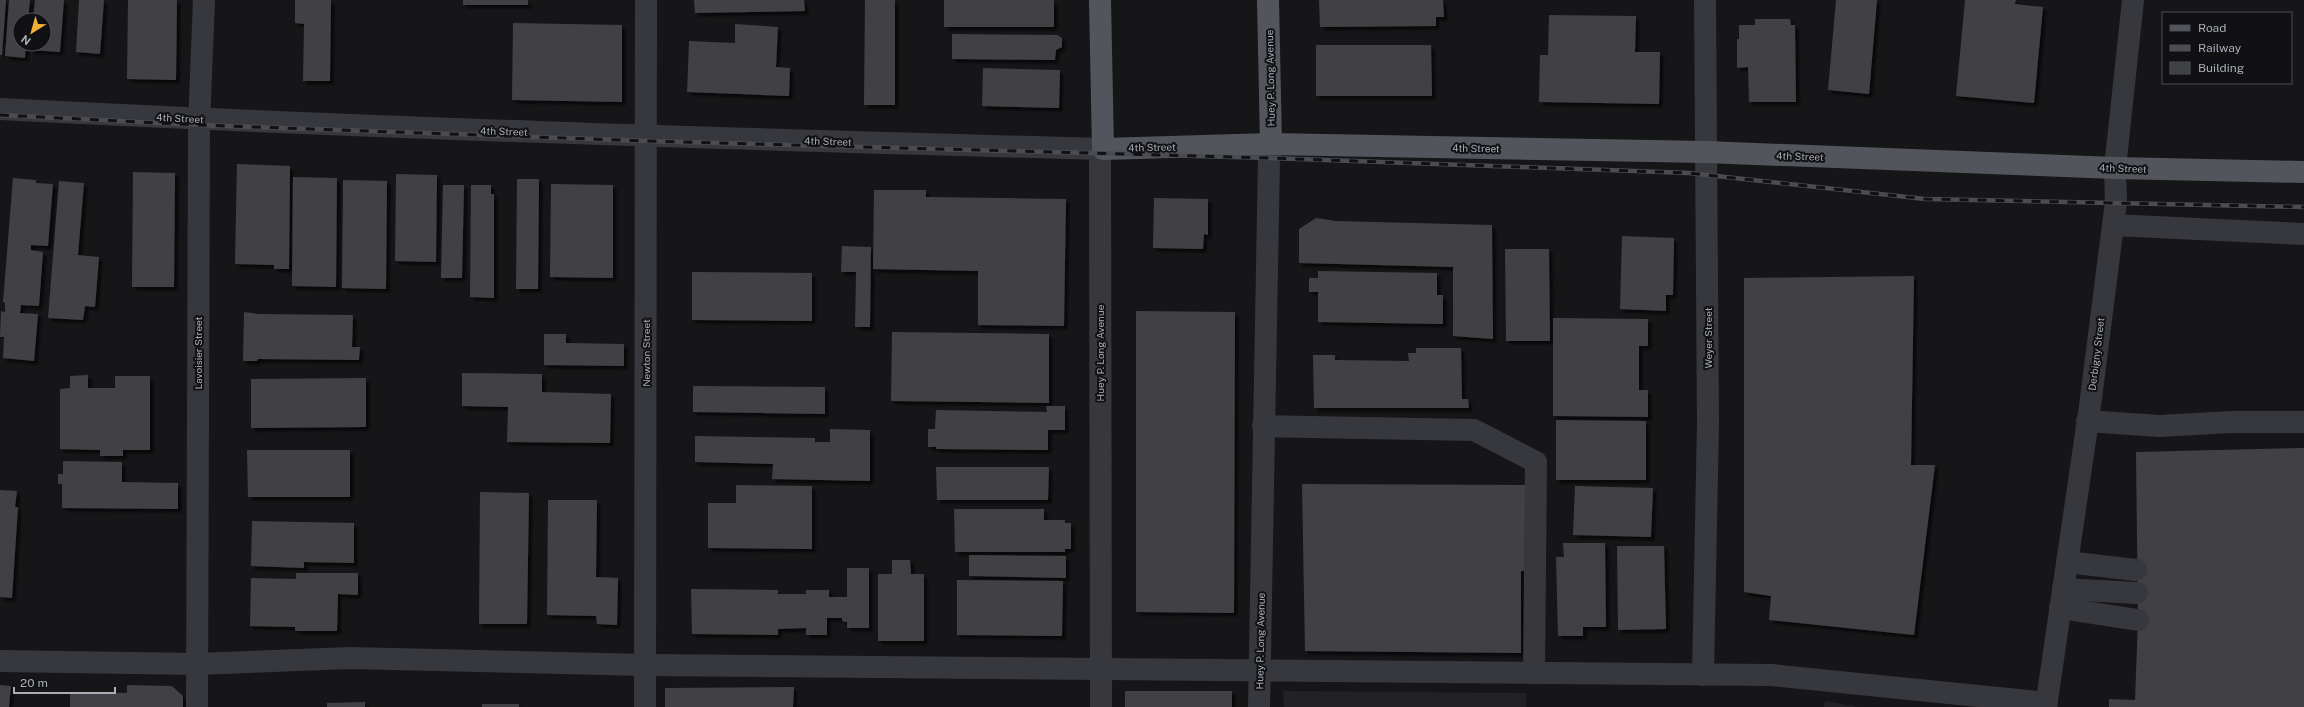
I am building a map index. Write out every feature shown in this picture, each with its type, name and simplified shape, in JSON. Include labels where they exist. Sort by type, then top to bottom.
[{"type":"main road","name":"Huey P. Long Avenue","points":[[1100,0],[1103,148]]},
{"type":"main road","name":"Huey P. Long Avenue","points":[[1268,0],[1271,144]]},
{"type":"main road","name":"4th Street","points":[[1103,148],[1271,144],[1706,152],[2115,168],[2304,172]]},
{"type":"street","name":"Lavoisier Street","points":[[197,707],[200,120],[204,0]]},
{"type":"street","name":"Newton Street","points":[[645,707],[648,137],[646,0]]},
{"type":"street","name":"Weyer Street","points":[[1703,675],[1708,423],[1705,0]]},
{"type":"street","name":"Derbigny Street","points":[[2046,705],[2088,421],[2116,202],[2115,168],[2133,0]]},
{"type":"street","name":"4th Street","points":[[0,109],[200,120],[648,137],[1103,148]]},
{"type":"street","name":"Huey P. Long Avenue","points":[[1259,707],[1263,426],[1269,158],[1271,144]]},
{"type":"street","name":"Huey P. Long Avenue","points":[[1101,707],[1100,155],[1103,148]]},
{"type":"street","points":[[2113,226],[2304,234]]},
{"type":"street","points":[[2088,421],[2160,426],[2232,422],[2304,422]]},
{"type":"street","points":[[1263,426],[1474,430],[1536,462],[1534,673]]},
{"type":"street","points":[[2067,562],[2136,570]]},
{"type":"street","points":[[2062,599],[2137,593]]},
{"type":"street","points":[[2062,599],[2138,620]]},
{"type":"street","points":[[0,661],[197,664],[350,658],[646,665],[1771,675],[2046,705]]},
{"type":"shaded area","points":[[1283,691],[1526,693],[1526,707],[1284,707]]},
{"type":"shaded area","points":[[1825,701],[1858,707],[1824,707]]},
{"type":"building","points":[[0,0],[6,0],[2,55],[0,55]]},
{"type":"building","points":[[9,0],[30,0],[29,12],[12,12],[12,52],[25,52],[25,58],[5,56]]},
{"type":"building","points":[[35,0],[64,0],[60,52],[52,51],[52,12],[34,12]]},
{"type":"building","points":[[79,0],[104,0],[100,54],[76,52]]},
{"type":"building","points":[[128,0],[177,0],[176,80],[127,79]]},
{"type":"building","points":[[295,0],[331,0],[330,81],[303,81],[304,24],[295,23]]},
{"type":"building","points":[[463,0],[528,0],[528,5],[463,5]]},
{"type":"building","points":[[694,0],[804,0],[805,11],[695,13]]},
{"type":"building","points":[[865,0],[895,0],[895,105],[864,105]]},
{"type":"building","points":[[944,0],[1054,0],[1054,27],[944,27]]},
{"type":"building","points":[[1319,0],[1443,0],[1444,17],[1436,17],[1436,26],[1320,27]]},
{"type":"building","points":[[1836,0],[1877,0],[1869,94],[1828,90]]},
{"type":"building","points":[[1965,0],[2016,0],[2015,4],[2043,7],[2034,103],[1956,96]]},
{"type":"building","points":[[1549,15],[1636,16],[1635,52],[1660,52],[1659,104],[1539,102],[1540,55],[1548,55]]},
{"type":"building","points":[[1755,19],[1790,19],[1791,25],[1795,25],[1796,102],[1749,102],[1748,67],[1737,68],[1737,39],[1739,39],[1739,25],[1755,25]]},
{"type":"building","points":[[513,23],[622,25],[622,102],[512,100]]},
{"type":"building","points":[[735,24],[778,27],[776,67],[790,68],[789,96],[687,92],[689,41],[735,43]]},
{"type":"building","points":[[952,34],[1057,35],[1062,38],[1062,47],[1056,50],[1055,60],[952,59]]},
{"type":"building","points":[[1316,45],[1431,45],[1432,96],[1316,96]]},
{"type":"building","points":[[983,68],[1060,70],[1059,108],[982,106]]},
{"type":"building","points":[[237,164],[290,166],[289,269],[274,269],[274,265],[235,264]]},
{"type":"building","points":[[133,172],[175,173],[174,287],[132,287]]},
{"type":"building","points":[[396,174],[437,175],[436,262],[395,261]]},
{"type":"building","points":[[293,177],[337,178],[336,287],[292,286]]},
{"type":"building","points":[[13,178],[36,180],[36,183],[53,184],[48,246],[31,245],[31,250],[43,252],[39,306],[21,305],[20,313],[38,314],[34,361],[3,358],[4,337],[0,337],[1,311],[5,312],[5,303],[3,302]]},
{"type":"building","points":[[517,179],[539,179],[538,289],[516,289]]},
{"type":"building","points":[[343,180],[387,181],[386,289],[342,288]]},
{"type":"building","points":[[59,181],[84,183],[78,255],[99,257],[95,307],[85,306],[83,320],[48,318]]},
{"type":"building","points":[[551,184],[613,185],[613,278],[550,277]]},
{"type":"building","points":[[443,185],[464,185],[462,278],[441,278]]},
{"type":"building","points":[[471,185],[491,185],[491,194],[494,194],[494,298],[470,297]]},
{"type":"building","points":[[874,190],[926,190],[926,197],[1066,199],[1064,326],[978,325],[978,271],[873,269]]},
{"type":"building","points":[[1154,198],[1208,199],[1208,235],[1204,234],[1203,249],[1153,248]]},
{"type":"building","points":[[1316,218],[1336,221],[1492,225],[1493,339],[1453,336],[1453,267],[1299,263],[1299,229]]},
{"type":"building","points":[[1622,236],[1674,238],[1673,295],[1666,295],[1666,311],[1620,309]]},
{"type":"building","points":[[842,246],[871,247],[870,327],[855,327],[856,272],[841,272]]},
{"type":"building","points":[[1505,249],[1549,249],[1550,341],[1506,341]]},
{"type":"building","points":[[1318,271],[1437,273],[1437,295],[1443,295],[1443,324],[1318,322],[1318,292],[1309,292],[1309,278],[1318,278]]},
{"type":"building","points":[[692,272],[812,273],[812,321],[692,320]]},
{"type":"building","points":[[1914,276],[1911,465],[1935,465],[1914,635],[1769,620],[1771,596],[1744,592],[1744,278]]},
{"type":"building","points":[[1136,311],[1235,312],[1234,613],[1136,612]]},
{"type":"building","points":[[244,312],[258,314],[353,315],[352,347],[360,347],[359,360],[258,359],[257,361],[243,361]]},
{"type":"building","points":[[1553,318],[1648,319],[1648,346],[1639,346],[1639,390],[1648,390],[1648,417],[1553,416]]},
{"type":"building","points":[[892,332],[1049,334],[1049,403],[891,401]]},
{"type":"building","points":[[544,334],[566,334],[566,343],[624,344],[624,366],[544,365]]},
{"type":"building","points":[[1416,348],[1461,348],[1462,399],[1468,399],[1469,408],[1314,408],[1313,355],[1335,355],[1335,360],[1409,361],[1408,353],[1416,353]]},
{"type":"building","points":[[462,373],[542,374],[542,392],[611,394],[610,443],[507,442],[508,407],[462,406]]},
{"type":"building","points":[[88,375],[88,388],[115,388],[115,376],[150,376],[150,450],[123,450],[123,456],[100,456],[100,450],[60,449],[60,389],[70,388],[70,376]]},
{"type":"building","points":[[366,378],[366,427],[251,428],[251,379]]},
{"type":"building","points":[[693,386],[825,387],[825,414],[693,412]]},
{"type":"building","points":[[1046,406],[1065,406],[1065,430],[1048,430],[1048,450],[936,449],[936,447],[928,447],[928,429],[935,429],[936,410],[1047,412]]},
{"type":"building","points":[[1556,420],[1646,421],[1646,480],[1556,480]]},
{"type":"building","points":[[830,429],[870,430],[870,481],[772,479],[773,464],[695,462],[695,436],[815,438],[815,442],[830,442]]},
{"type":"building","points":[[2304,448],[2304,707],[2109,707],[2109,699],[2135,700],[2138,620],[2136,452]]},
{"type":"building","points":[[247,450],[350,450],[350,497],[248,497]]},
{"type":"building","points":[[63,461],[122,462],[122,482],[178,483],[178,509],[62,508],[62,484],[58,484],[58,474],[63,474]]},
{"type":"building","points":[[936,467],[1049,467],[1048,500],[937,500]]},
{"type":"building","points":[[1302,484],[1526,485],[1530,571],[1521,571],[1521,653],[1305,651]]},
{"type":"building","points":[[736,485],[812,486],[812,549],[708,548],[708,503],[736,503]]},
{"type":"building","points":[[1575,486],[1653,488],[1651,537],[1573,535]]},
{"type":"building","points":[[0,490],[17,491],[15,507],[18,507],[12,598],[0,597]]},
{"type":"building","points":[[480,492],[529,493],[527,624],[479,624]]},
{"type":"building","points":[[548,500],[597,500],[596,577],[618,578],[617,625],[597,624],[596,616],[547,615]]},
{"type":"building","points":[[954,509],[1044,509],[1044,520],[1065,520],[1065,523],[1071,523],[1071,549],[1065,549],[1065,552],[955,552]]},
{"type":"building","points":[[252,521],[354,523],[354,563],[304,562],[304,568],[251,566]]},
{"type":"building","points":[[1563,543],[1605,543],[1606,627],[1583,627],[1583,636],[1558,636],[1556,557],[1564,557]]},
{"type":"building","points":[[1617,546],[1664,546],[1666,629],[1618,630]]},
{"type":"building","points":[[969,555],[1066,556],[1066,578],[969,576]]},
{"type":"building","points":[[892,560],[910,560],[911,574],[924,574],[924,641],[878,641],[878,574],[892,574]]},
{"type":"building","points":[[847,568],[869,568],[869,628],[847,628],[847,622],[842,621],[842,618],[827,618],[827,635],[806,635],[806,628],[778,629],[778,635],[692,634],[691,589],[778,590],[778,594],[806,594],[806,590],[829,590],[829,597],[847,597]]},
{"type":"building","points":[[296,573],[358,573],[358,595],[338,594],[337,631],[295,631],[295,627],[250,626],[251,578],[296,579]]},
{"type":"building","points":[[957,580],[1063,581],[1062,636],[957,635]]},
{"type":"building","points":[[0,685],[11,686],[9,707],[0,707]]},
{"type":"building","points":[[127,685],[172,686],[183,696],[183,707],[70,707],[70,692],[127,693]]},
{"type":"building","points":[[794,687],[793,707],[665,707],[665,688]]},
{"type":"building","points":[[1125,691],[1232,691],[1232,707],[1125,707]]},
{"type":"building","points":[[365,702],[365,707],[327,707],[327,703]]},
{"type":"building","points":[[482,704],[519,704],[519,707],[482,707]]},
{"type":"railway","points":[[0,115],[199,125],[647,141],[1269,158],[1689,173],[1925,199],[2304,207]]}]
